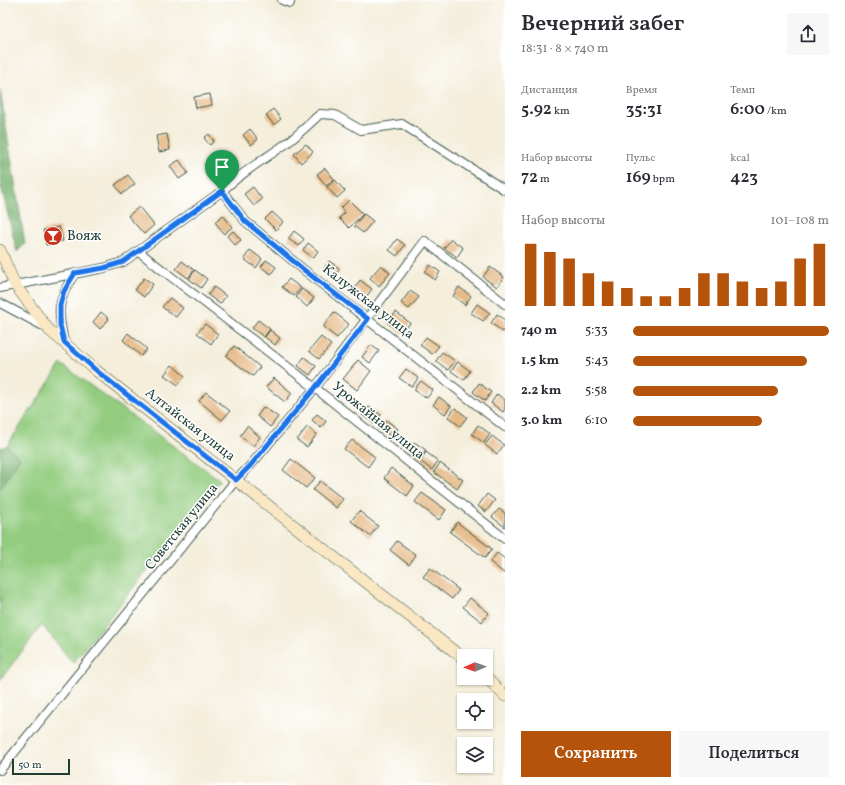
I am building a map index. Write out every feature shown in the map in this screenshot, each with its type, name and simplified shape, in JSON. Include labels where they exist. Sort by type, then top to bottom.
[{"type":"main road","name":"Алтайская улица","points":[[0,250],[15,285],[50,330],[98,372],[457,654]]},
{"type":"main road","points":[[493,684],[505,696]]},
{"type":"street","points":[[282,0],[290,3]]},
{"type":"street","points":[[0,288],[104,268],[123,262],[288,142],[320,114],[335,115],[361,130],[402,124],[505,190]]},
{"type":"street","name":"Калужская улица","points":[[222,191],[245,221],[304,270],[505,427]]},
{"type":"street","name":"Советская улица","points":[[0,770],[236,480],[250,466],[315,388],[425,241],[505,304]]},
{"type":"street","name":"Урожайная улица","points":[[138,251],[315,388],[505,539]]},
{"type":"street","points":[[64,342],[60,325],[60,305],[64,291],[75,273]]},
{"type":"street","points":[[0,303],[50,330]]},
{"type":"green space","points":[[0,90],[25,244],[17,252],[0,182]]},
{"type":"green space","points":[[61,364],[220,480],[73,663],[42,625],[0,680],[0,489],[20,458],[7,446]]},
{"type":"green space","points":[[7,446],[20,458],[0,489],[0,448]]},
{"type":"building","points":[[210,94],[212,105],[196,108],[194,97]]},
{"type":"building","points":[[273,109],[281,119],[274,125],[266,115]]},
{"type":"building","points":[[250,129],[258,139],[251,145],[243,135]]},
{"type":"building","points":[[167,134],[170,150],[159,152],[156,136]]},
{"type":"building","points":[[209,134],[214,141],[210,145],[204,138]]},
{"type":"building","points":[[306,144],[313,152],[301,163],[294,154]]},
{"type":"building","points":[[179,160],[188,173],[179,179],[170,166]]},
{"type":"building","points":[[325,168],[334,179],[326,186],[317,174]]},
{"type":"building","points":[[128,175],[135,184],[122,194],[115,185]]},
{"type":"building","points":[[335,180],[345,191],[337,198],[327,187]]},
{"type":"building","points":[[253,187],[262,199],[254,206],[244,194]]},
{"type":"building","points":[[349,200],[363,214],[349,228],[339,218],[345,213],[341,208]]},
{"type":"building","points":[[139,207],[154,225],[144,234],[128,216]]},
{"type":"building","points":[[272,212],[283,222],[276,230],[265,219]]},
{"type":"building","points":[[364,214],[373,221],[363,233],[354,226]]},
{"type":"building","points":[[223,215],[232,227],[224,234],[215,222]]},
{"type":"building","name":"Вояж","points":[[59,227],[63,241],[46,245],[43,230]]},
{"type":"building","points":[[233,231],[241,240],[235,245],[227,236]]},
{"type":"building","points":[[294,231],[304,239],[299,246],[288,239]]},
{"type":"building","points":[[397,239],[405,245],[397,256],[389,250]]},
{"type":"building","points":[[451,239],[463,248],[457,257],[444,248]]},
{"type":"building","points":[[308,243],[318,251],[313,258],[303,250]]},
{"type":"building","points":[[250,250],[262,259],[256,268],[244,259]]},
{"type":"building","points":[[266,260],[276,267],[271,274],[261,267]]},
{"type":"building","points":[[182,261],[194,270],[188,278],[176,269]]},
{"type":"building","points":[[329,261],[340,269],[334,276],[324,269]]},
{"type":"building","points":[[381,265],[390,273],[379,286],[370,278]]},
{"type":"building","points":[[430,265],[440,272],[435,280],[425,272]]},
{"type":"building","points":[[490,267],[504,277],[497,287],[483,277]]},
{"type":"building","points":[[195,270],[207,279],[201,288],[189,279]]},
{"type":"building","points":[[144,278],[153,284],[144,297],[135,290]]},
{"type":"building","points":[[289,279],[301,288],[294,296],[282,287]]},
{"type":"building","points":[[360,280],[372,289],[366,297],[355,288]]},
{"type":"building","points":[[214,287],[226,296],[220,304],[208,295]]},
{"type":"building","points":[[459,287],[471,296],[465,305],[453,296]]},
{"type":"building","points":[[302,289],[314,298],[307,307],[296,297]]},
{"type":"building","points":[[410,291],[419,297],[409,309],[401,303]]},
{"type":"building","points":[[170,298],[183,308],[176,317],[162,307]]},
{"type":"building","points":[[477,304],[490,313],[483,321],[471,313]]},
{"type":"building","points":[[101,312],[109,319],[100,329],[93,322]]},
{"type":"building","points":[[334,312],[349,324],[337,338],[323,327]]},
{"type":"building","points":[[396,312],[410,323],[402,333],[388,323]]},
{"type":"building","points":[[497,314],[505,320],[505,329],[503,332],[491,323]]},
{"type":"building","points":[[258,320],[270,329],[264,337],[252,328]]},
{"type":"building","points":[[205,324],[218,334],[211,344],[197,333]]},
{"type":"building","points":[[270,330],[280,338],[275,345],[265,337]]},
{"type":"building","points":[[128,333],[147,349],[141,356],[123,340]]},
{"type":"building","points":[[321,337],[331,345],[319,359],[309,351]]},
{"type":"building","points":[[426,337],[439,346],[432,354],[420,345]]},
{"type":"building","points":[[371,345],[379,351],[370,363],[362,357]]},
{"type":"building","points":[[234,346],[260,367],[253,376],[226,356]]},
{"type":"building","points":[[442,352],[455,361],[448,370],[436,361]]},
{"type":"building","points":[[304,357],[316,366],[310,375],[298,366]]},
{"type":"building","points":[[358,360],[371,371],[357,390],[343,379]]},
{"type":"building","points":[[458,362],[470,371],[464,380],[451,371]]},
{"type":"building","points":[[172,365],[185,376],[178,385],[164,375]]},
{"type":"building","points":[[406,369],[418,378],[412,387],[399,378]]},
{"type":"building","points":[[274,378],[292,393],[285,402],[266,387]]},
{"type":"building","points":[[421,381],[433,390],[427,398],[414,390]]},
{"type":"building","points":[[479,383],[491,392],[485,401],[473,392]]},
{"type":"building","points":[[206,392],[230,411],[222,420],[199,401]]},
{"type":"building","points":[[497,394],[505,400],[505,409],[503,412],[491,403]]},
{"type":"building","points":[[439,397],[451,406],[445,414],[433,405]]},
{"type":"building","points":[[264,407],[278,417],[270,427],[257,416]]},
{"type":"building","points":[[369,407],[381,415],[374,424],[362,415]]},
{"type":"building","points":[[455,408],[467,417],[460,426],[448,417]]},
{"type":"building","points":[[317,414],[326,421],[321,428],[312,420]]},
{"type":"building","points":[[386,420],[398,429],[392,437],[380,428]]},
{"type":"building","points":[[478,425],[490,434],[484,443],[472,434]]},
{"type":"building","points":[[247,426],[260,437],[253,446],[240,436]]},
{"type":"building","points":[[307,427],[317,434],[307,447],[297,440]]},
{"type":"building","points":[[492,436],[504,445],[497,454],[485,445]]},
{"type":"building","points":[[352,440],[375,457],[368,467],[344,449]]},
{"type":"building","points":[[414,442],[426,450],[420,459],[408,450]]},
{"type":"building","points":[[426,452],[438,461],[432,470],[420,461]]},
{"type":"building","points":[[291,459],[315,478],[306,488],[283,470]]},
{"type":"building","points":[[440,463],[463,480],[457,489],[434,472]]},
{"type":"building","points":[[391,468],[414,486],[407,496],[384,478]]},
{"type":"building","points":[[320,481],[343,499],[336,508],[313,490]]},
{"type":"building","points":[[422,493],[446,510],[439,520],[415,502]]},
{"type":"building","points":[[487,494],[495,500],[486,512],[478,506]]},
{"type":"building","points":[[499,509],[505,513],[505,527],[492,517]]},
{"type":"building","points":[[359,511],[378,526],[370,536],[351,521]]},
{"type":"building","points":[[457,522],[492,549],[485,558],[450,532]]},
{"type":"building","points":[[397,541],[416,555],[409,565],[390,550]]},
{"type":"building","points":[[497,553],[505,559],[505,574],[490,562]]},
{"type":"building","points":[[430,568],[459,590],[452,599],[423,577]]},
{"type":"building","points":[[470,598],[489,613],[482,622],[463,607]]},
{"type":"place","name":"Вояж","points":[[53,236]]},
{"type":"route","points":[[222,191],[245,221],[304,270],[368,319],[315,388],[250,466],[236,480],[98,372],[64,342],[60,325],[60,305],[64,291],[75,273],[104,268],[123,262],[222,191]]}]
